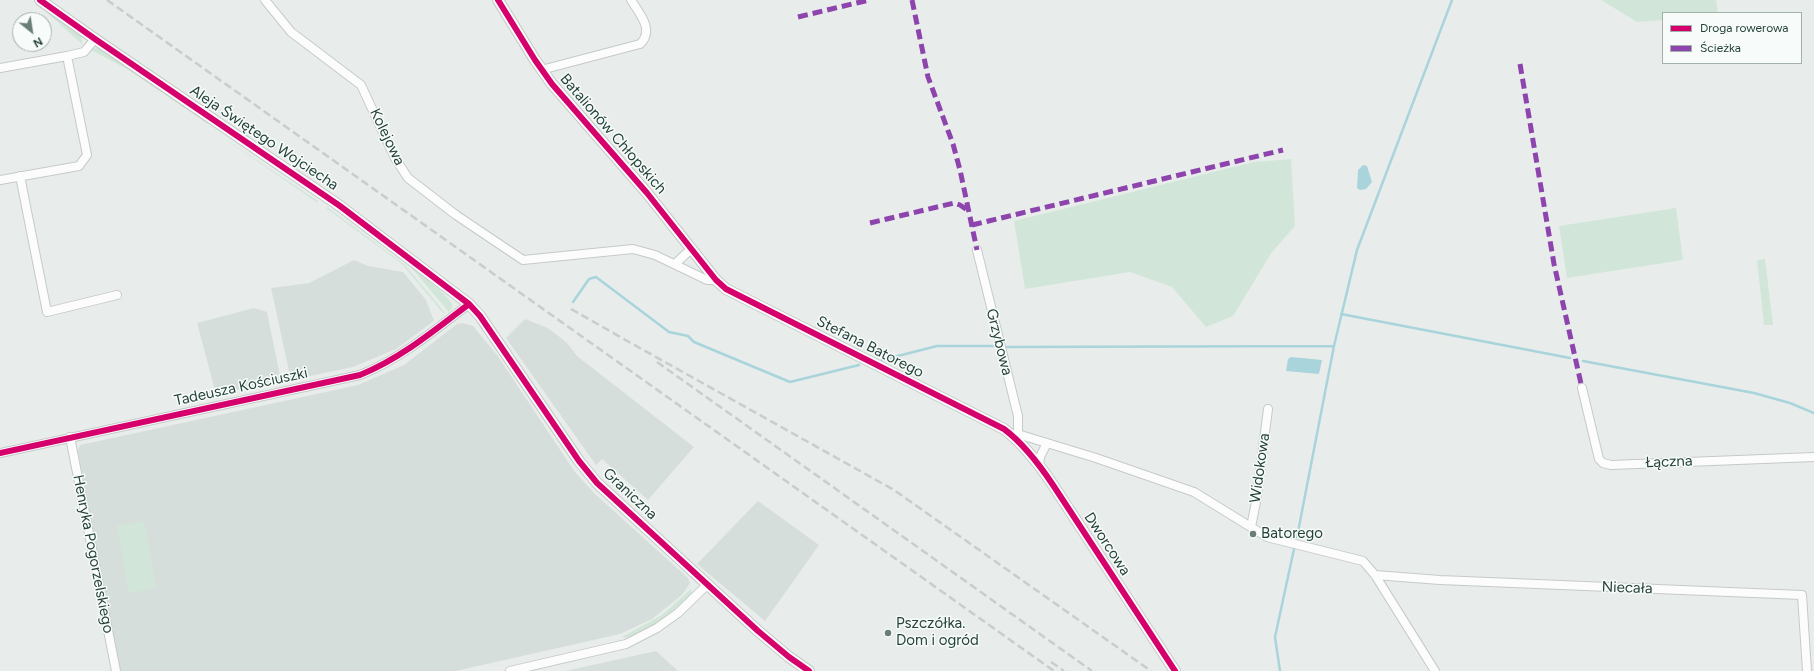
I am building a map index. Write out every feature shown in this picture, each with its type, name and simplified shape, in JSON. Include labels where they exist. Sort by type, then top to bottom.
[{"type":"street","name":"Aleja Świętego Wojciecha","points":[[40,0],[340,206],[469,304]]},
{"type":"street","name":"Kolejowa","points":[[265,0],[291,32],[361,85],[395,158],[408,178],[456,216],[523,260]]},
{"type":"street","name":"Batalionów Chłopskich","points":[[498,0],[541,70],[647,193],[716,280]]},
{"type":"street","points":[[541,70],[640,44],[645,39],[647,31],[644,21],[630,0]]},
{"type":"street","points":[[0,68],[84,52],[95,39]]},
{"type":"street","points":[[0,180],[79,166],[87,155],[67,56]]},
{"type":"street","points":[[20,176],[47,312],[117,295]]},
{"type":"street","name":"Stefana Batorego","points":[[523,260],[633,249],[655,255],[707,280],[716,280],[726,289],[1016,435],[1096,458],[1194,492],[1267,537],[1363,561],[1375,575],[1435,671]]},
{"type":"street","points":[[675,264],[691,249]]},
{"type":"street","name":"Grzybowa","points":[[977,250],[1018,416],[1016,435]]},
{"type":"street","name":"Tadeusza Kościuszki","points":[[0,453],[360,375],[374,369],[403,352],[469,304]]},
{"type":"street","name":"Graniczna","points":[[469,304],[480,316],[579,461],[597,483],[789,657],[809,671]]},
{"type":"street","name":"Łączna","points":[[1582,388],[1599,459],[1603,463],[1611,465],[1814,457]]},
{"type":"street","name":"Widokowa","points":[[1251,527],[1256,502],[1268,409]]},
{"type":"street","name":"Dworcowa","points":[[1016,435],[1039,465],[1175,671]]},
{"type":"street","name":"Henryka Pogorzelskiego","points":[[70,437],[116,671]]},
{"type":"street","points":[[1039,465],[1040,457],[1047,443]]},
{"type":"street","name":"Niecała","points":[[1375,575],[1440,580],[1802,595],[1808,671]]},
{"type":"street","points":[[510,671],[626,644],[657,628],[678,612],[708,584]]},
{"type":"shaded area","points":[[354,260],[368,266],[403,272],[426,300],[434,321],[396,349],[353,367],[291,380],[271,288],[309,283]]},
{"type":"shaded area","points":[[254,308],[267,312],[281,381],[216,394],[197,323]]},
{"type":"shaded area","points":[[525,319],[548,328],[568,344],[577,356],[694,447],[648,500],[602,459],[596,465],[506,338]]},
{"type":"shaded area","points":[[463,323],[473,326],[497,355],[575,472],[594,493],[688,578],[690,583],[682,595],[652,619],[620,634],[456,671],[120,671],[78,451],[80,445],[358,385],[404,365],[457,324]]},
{"type":"shaded area","points":[[758,501],[819,545],[765,621],[697,564]]},
{"type":"shaded area","points":[[656,651],[678,671],[565,671]]},
{"type":"green space","points":[[1601,0],[1716,0],[1718,12],[1662,12],[1662,20],[1637,22]]},
{"type":"green space","points":[[52,14],[81,35],[82,44],[52,17]]},
{"type":"green space","points":[[100,48],[208,122],[208,124],[127,69],[91,50]]},
{"type":"green space","points":[[210,129],[318,201],[318,203]]},
{"type":"green space","points":[[1291,159],[1295,226],[1272,252],[1233,316],[1206,327],[1172,287],[1130,272],[1025,289],[1014,221],[1254,162]]},
{"type":"green space","points":[[330,206],[334,207],[414,268],[441,291],[452,304],[452,308],[449,312],[408,264]]},
{"type":"green space","points":[[327,207],[405,265],[445,313],[443,313],[402,264],[326,208]]},
{"type":"green space","points":[[1676,208],[1683,260],[1567,278],[1559,226]]},
{"type":"green space","points":[[1765,259],[1773,325],[1764,325],[1757,260]]},
{"type":"green space","points":[[144,521],[156,588],[129,593],[117,526]]},
{"type":"green space","points":[[691,589],[692,592],[687,598],[660,621],[639,634],[629,637],[622,637],[662,615]]},
{"type":"water","points":[[1363,165],[1367,166],[1372,182],[1366,189],[1360,190],[1357,188],[1358,170]]},
{"type":"water","points":[[1291,357],[1322,360],[1319,374],[1286,371],[1288,359]]},
{"type":"waterway","points":[[1007,347],[1334,346],[1357,250],[1452,0]]},
{"type":"waterway","points":[[573,302],[589,279],[596,277],[669,332],[688,336],[694,342],[790,382],[859,365]]},
{"type":"waterway","points":[[1341,314],[1570,358]]},
{"type":"waterway","points":[[882,360],[937,346],[996,346]]},
{"type":"waterway","points":[[1297,537],[1334,346]]},
{"type":"waterway","points":[[1583,361],[1754,393],[1790,403],[1814,413]]},
{"type":"waterway","points":[[1280,671],[1275,637],[1294,549]]},
{"type":"railway","points":[[107,0],[1054,671]]},
{"type":"railway","points":[[571,309],[617,335]]},
{"type":"railway","points":[[613,333],[894,490],[1151,671]]},
{"type":"railway","points":[[657,362],[1092,671]]},
{"type":"railway","points":[[1051,662],[1064,671]]},
{"type":"marked path","points":[[798,17],[869,0]]},
{"type":"marked path","points":[[912,0],[928,77],[953,144],[977,250]]},
{"type":"marked path","points":[[1520,64],[1554,264],[1582,388]]},
{"type":"marked path","points":[[972,225],[1283,150]]},
{"type":"marked path","points":[[870,223],[954,203],[969,211]]},
{"type":"cycle path","points":[[40,0],[340,206],[469,304],[480,316],[579,461],[597,483],[758,631],[789,657],[809,671]]},
{"type":"cycle path","points":[[498,0],[535,60],[552,84],[647,193],[716,280],[726,289],[1004,429],[1018,441],[1048,477],[1175,671]]},
{"type":"cycle path","points":[[0,453],[360,375],[389,361],[403,352],[430,334],[469,304]]},
{"type":"place","name":"Batorego","points":[[1253,534]]},
{"type":"place","name":"Pszczółka. Dom i ogród","points":[[888,633]]}]
